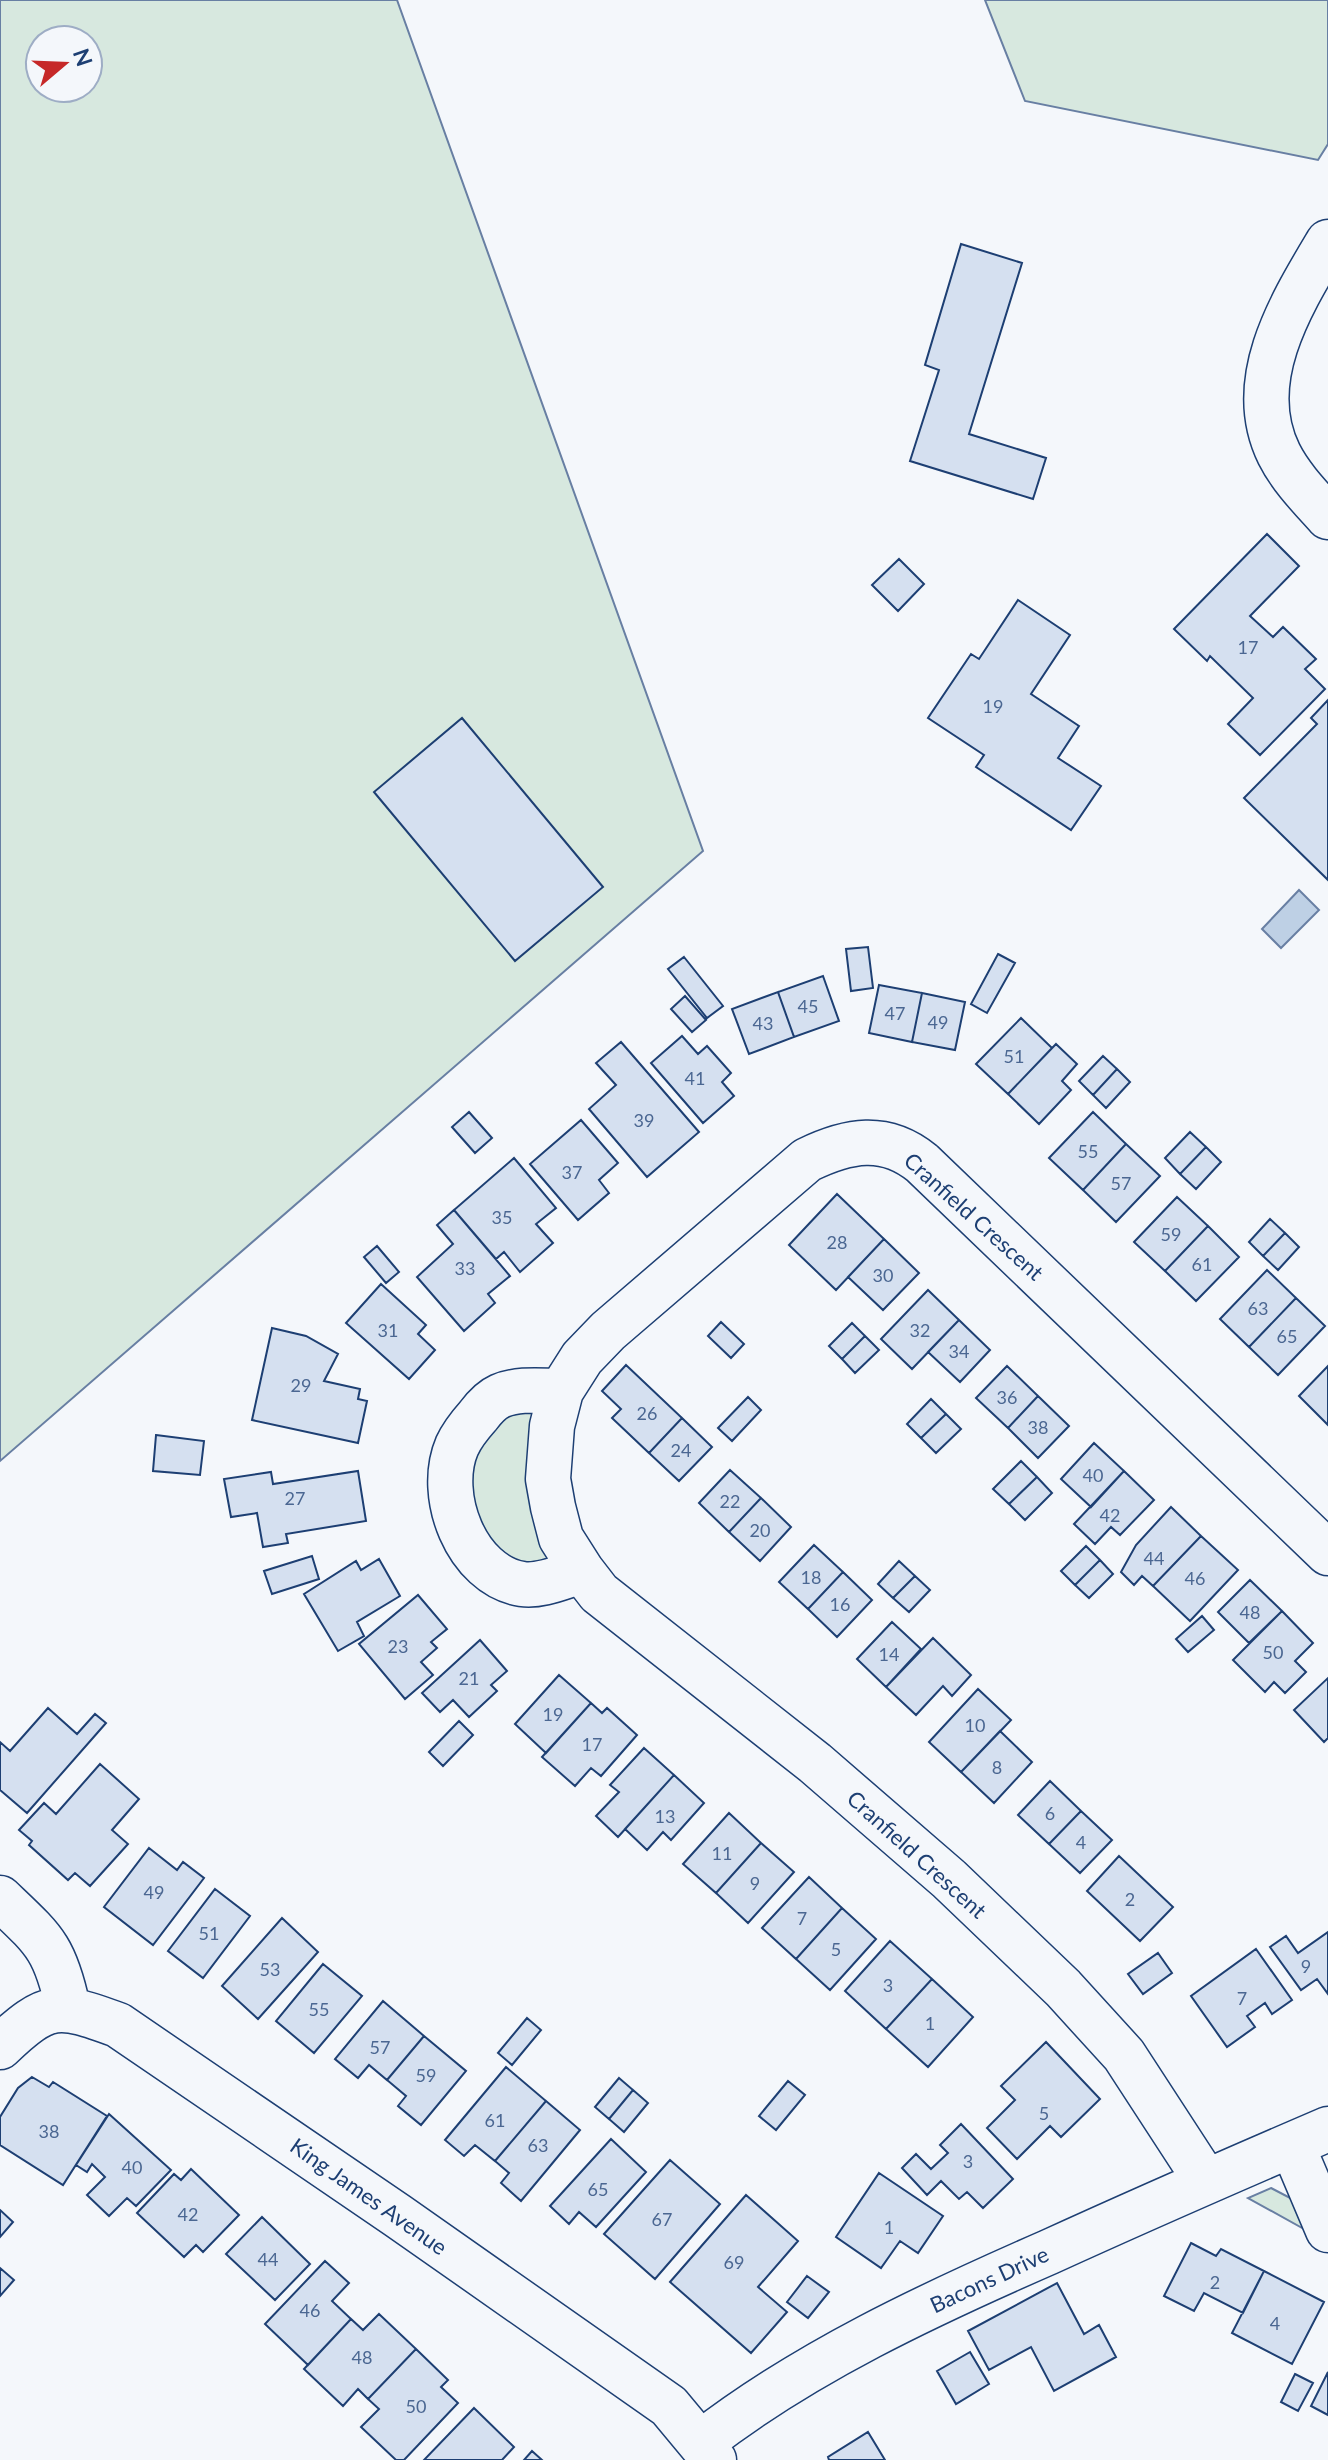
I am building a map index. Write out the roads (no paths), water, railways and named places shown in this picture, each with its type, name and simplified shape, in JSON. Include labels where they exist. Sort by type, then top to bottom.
[{"type":"street","points":[[1328,242],[1294,299],[1274,350],[1266,388],[1269,423],[1280,457],[1328,517]]},
{"type":"street","name":"Cranfield Crescent","points":[[1206,2181],[1124,2055],[1063,1988],[949,1879],[826,1772],[599,1593],[561,1538],[548,1479],[552,1426],[561,1391],[582,1358],[608,1331],[807,1160],[823,1152],[857,1143],[882,1143],[908,1152],[922,1163],[1328,1553]]},
{"type":"street","points":[[561,1391],[512,1392],[498,1397],[485,1407],[457,1447],[451,1489],[453,1509],[473,1552],[490,1569],[508,1580],[525,1585],[582,1571]]},
{"type":"street","points":[[0,1898],[43,1939],[61,1973],[68,2008],[36,2017],[19,2028],[0,2047]]},
{"type":"street","name":"King James Avenue","points":[[68,2008],[118,2025],[398,2216],[669,2406],[708,2451]]},
{"type":"street","name":"Bacons Drive","points":[[708,2451],[750,2406],[906,2318],[1310,2137],[1328,2230]]},
{"type":"water","points":[[1299,890],[1319,910],[1281,948],[1262,929]]}]
